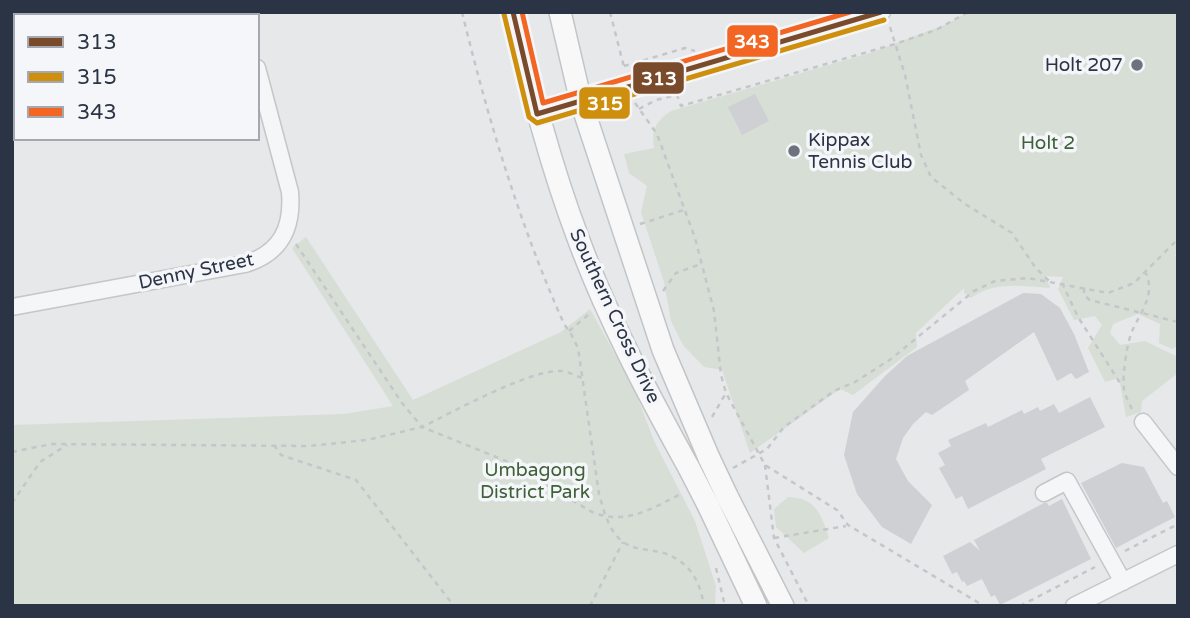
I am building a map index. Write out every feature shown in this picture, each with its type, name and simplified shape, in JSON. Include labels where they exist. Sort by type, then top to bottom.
[{"type":"main road","name":"Southern Cross Drive","points":[[513,12],[537,114],[579,240],[604,300],[689,468],[717,500],[783,606]]},
{"type":"main road","name":"Southern Cross Drive","points":[[560,12],[581,102],[663,350],[709,458],[717,500],[756,606]]},
{"type":"main road","points":[[717,500],[743,606]]},
{"type":"street","points":[[537,114],[847,18],[885,16]]},
{"type":"street","points":[[259,76],[290,192],[292,211],[286,230]]},
{"type":"street","name":"Denny Street","points":[[12,307],[245,264],[270,252],[283,238],[286,230]]},
{"type":"street","points":[[1143,422],[1178,467]]},
{"type":"street","points":[[1044,493],[1067,481],[1123,582]]},
{"type":"street","points":[[1074,606],[1178,554]]},
{"type":"path","points":[[462,12],[498,148],[530,243],[578,348],[599,494],[606,518],[623,542],[635,548],[665,553],[688,568],[701,586],[704,606]]},
{"type":"path","points":[[610,12],[626,74]]},
{"type":"path","points":[[639,109],[656,100],[677,95],[681,106],[895,44],[936,30],[968,12]]},
{"type":"path","points":[[885,16],[905,75],[921,155],[931,177],[965,204],[1012,233],[1035,267],[1049,281]]},
{"type":"path","points":[[632,100],[657,134],[685,209],[714,312],[721,374],[726,393],[758,455],[765,465],[837,510],[848,525],[984,606]]},
{"type":"path","points":[[640,224],[685,209]]},
{"type":"path","points":[[286,230],[402,403],[422,427],[506,461],[606,518],[632,516],[683,494]]},
{"type":"path","points":[[731,469],[767,449],[784,427],[834,391],[855,382],[891,359],[974,291],[995,281],[1028,278],[1108,293],[1134,283],[1178,239]]},
{"type":"path","points":[[1124,389],[1132,331],[1146,306],[1150,281],[1146,273]]},
{"type":"path","points":[[1062,283],[1077,317],[1124,389],[1134,413],[1143,422]]},
{"type":"path","points":[[1084,288],[1084,295],[1090,300],[1178,322]]},
{"type":"path","points":[[12,452],[52,444],[337,444],[422,427],[509,386],[545,374],[566,371],[582,378]]},
{"type":"path","points":[[12,503],[40,462],[70,444]]},
{"type":"path","points":[[274,445],[281,455],[356,480],[454,606]]},
{"type":"path","points":[[765,465],[774,538],[809,606]]},
{"type":"path","points":[[774,538],[848,525]]},
{"type":"path","points":[[590,606],[623,542]]},
{"type":"green space","name":"Holt 2","points":[[968,12],[1178,12],[1178,247],[1175,256],[1178,258],[1178,346],[1172,349],[1159,343],[1160,324],[1138,314],[1113,324],[1110,333],[1120,345],[1145,341],[1178,357],[1178,373],[1142,401],[1141,412],[1126,417],[1119,378],[1105,382],[1088,348],[1102,325],[1095,316],[1074,320],[1058,289],[1063,277],[1046,276],[1050,288],[999,287],[971,298],[964,293],[964,288],[916,333],[917,347],[853,395],[840,389],[750,453],[722,370],[704,367],[683,345],[671,321],[664,282],[641,212],[647,186],[629,173],[624,154],[654,148],[653,136],[656,127],[671,111],[870,53],[947,24]]},
{"type":"green space","name":"Umbagong District Park","points":[[306,237],[413,400],[561,332],[590,309],[634,389],[655,443],[695,521],[716,586],[715,606],[12,606],[12,425],[344,414],[393,406],[292,248]]},
{"type":"green space","points":[[788,497],[805,500],[816,509],[829,538],[804,553],[776,527],[774,509]]},
{"type":"building","points":[[755,94],[769,121],[742,135],[728,107]]},
{"type":"building","points":[[1023,293],[1041,294],[1060,308],[1089,372],[1076,379],[1071,373],[1057,381],[1034,332],[965,381],[969,390],[932,415],[926,412],[913,424],[903,438],[896,459],[908,481],[932,505],[911,544],[882,527],[857,494],[844,455],[853,412],[907,356]]},
{"type":"building","points":[[1090,397],[1105,427],[1041,459],[1046,469],[968,509],[962,496],[956,499],[939,468],[945,465],[938,453],[951,446],[948,440],[986,423],[988,427],[1022,410],[1024,414],[1038,407],[1040,411],[1054,404],[1059,413]]},
{"type":"building","points":[[1122,463],[1144,467],[1163,503],[1167,501],[1175,517],[1116,548],[1081,483]]},
{"type":"building","points":[[1062,499],[1091,559],[1000,605],[995,595],[991,597],[982,579],[967,586],[957,572],[952,574],[943,556],[970,542],[980,551],[974,540],[1044,503],[1049,506]]},
{"type":"transit line","name":"313","points":[[513,12],[537,114],[881,12]]},
{"type":"transit line","name":"343","points":[[522,12],[543,103],[850,12]]},
{"type":"transit line","name":"315","points":[[504,14],[529,117],[537,123],[884,20]]},
{"type":"place","name":"Holt 207","points":[[1137,65]]},
{"type":"place","name":"Kippax Tennis Club","points":[[794,151]]}]
